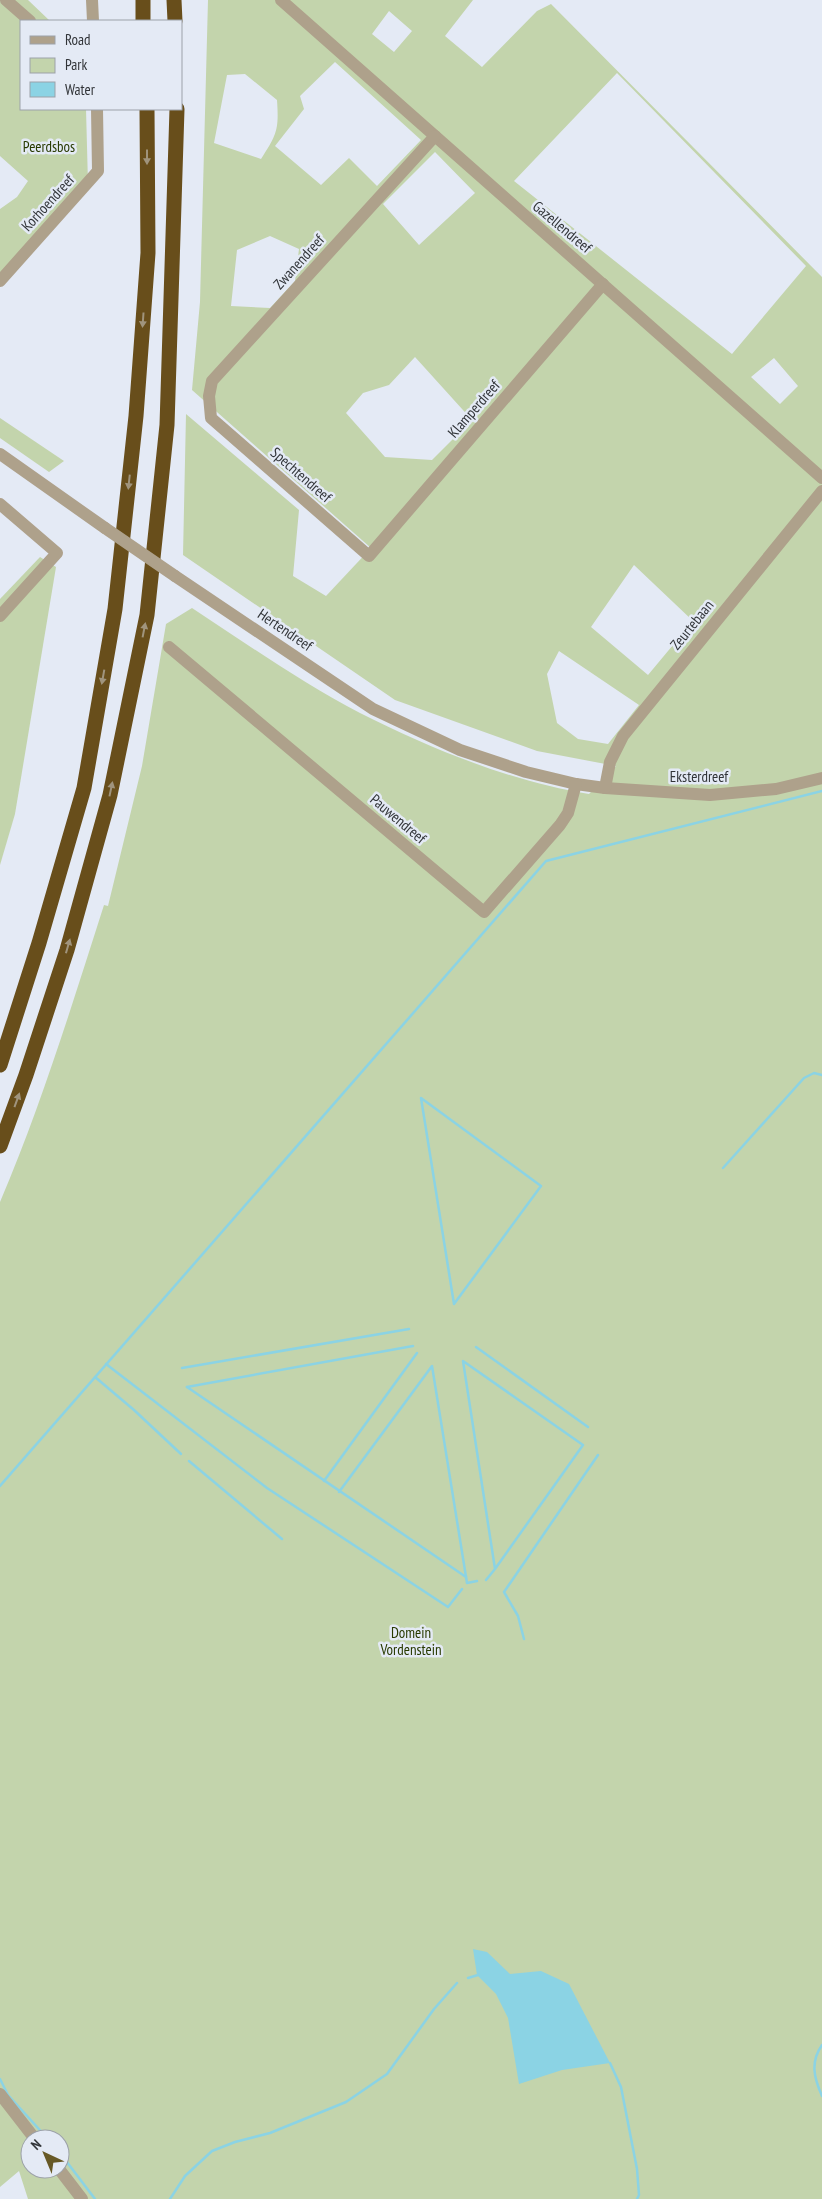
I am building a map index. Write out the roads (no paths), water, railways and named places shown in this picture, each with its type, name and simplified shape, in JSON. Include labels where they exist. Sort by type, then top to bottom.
[{"type":"highway","points":[[143,0],[144,20]]},
{"type":"highway","points":[[174,0],[175,20]]},
{"type":"highway","points":[[0,1065],[39,944],[84,788],[115,609],[136,416],[148,254],[147,110]]},
{"type":"highway","points":[[0,1146],[26,1075],[67,950],[103,822],[146,615],[167,425],[177,110]]},
{"type":"street","points":[[6,0],[29,20]]},
{"type":"street","points":[[92,0],[93,20]]},
{"type":"street","name":"Gazellendreef","points":[[281,0],[516,210],[604,284],[822,478]]},
{"type":"street","name":"Korhoendreef","points":[[0,281],[98,171],[98,110]]},
{"type":"street","name":"Zwanendreef","points":[[210,418],[209,396],[212,381],[434,136]]},
{"type":"street","name":"Klamperdreef","points":[[369,556],[604,284]]},
{"type":"street","name":"Spechtendreef","points":[[210,418],[369,556]]},
{"type":"street","name":"Hertendreef","points":[[0,454],[105,528],[374,709],[460,750],[526,772],[576,784]]},
{"type":"street","name":"Zeurtebaan","points":[[604,788],[610,762],[623,736],[822,491]]},
{"type":"street","points":[[0,504],[57,553],[0,616]]},
{"type":"street","name":"Pauwendreef","points":[[169,647],[484,912],[560,825],[568,813],[576,784]]},
{"type":"street","name":"Eksterdreef","points":[[576,784],[604,788],[710,795],[776,789],[822,778]]},
{"type":"street","points":[[0,2094],[27,2129]]},
{"type":"street","points":[[67,2179],[82,2199]]},
{"type":"water","points":[[473,1949],[487,1952],[510,1974],[541,1971],[569,1984],[610,2063],[562,2070],[519,2084],[508,2018],[496,1994],[477,1975]]},
{"type":"waterway","points":[[0,1486],[546,861],[822,791]]},
{"type":"waterway","points":[[723,1168],[804,1078],[814,1073],[822,1075]]},
{"type":"waterway","points":[[421,1098],[541,1186],[454,1304],[421,1098]]},
{"type":"waterway","points":[[182,1368],[409,1329]]},
{"type":"waterway","points":[[187,1387],[413,1346]]},
{"type":"waterway","points":[[476,1347],[588,1427]]},
{"type":"waterway","points":[[324,1481],[417,1353]]},
{"type":"waterway","points":[[486,1580],[495,1569],[583,1445],[463,1361],[495,1569]]},
{"type":"waterway","points":[[106,1364],[267,1488],[448,1607],[462,1589]]},
{"type":"waterway","points":[[339,1492],[432,1366],[467,1583],[477,1581]]},
{"type":"waterway","points":[[95,1377],[181,1454]]},
{"type":"waterway","points":[[187,1387],[466,1577]]},
{"type":"waterway","points":[[524,1639],[518,1616],[504,1592],[598,1455]]},
{"type":"waterway","points":[[189,1461],[282,1539]]},
{"type":"waterway","points":[[468,1978],[478,1975]]},
{"type":"waterway","points":[[170,2199],[185,2176],[212,2151],[235,2142],[270,2133],[346,2102],[387,2074],[434,2009],[457,1983]]},
{"type":"waterway","points":[[822,2045],[818,2051],[814,2070],[822,2096]]},
{"type":"waterway","points":[[610,2063],[621,2087],[637,2169],[639,2195],[637,2199]]},
{"type":"waterway","points":[[0,2079],[8,2095],[39,2129]]},
{"type":"waterway","points":[[70,2166],[95,2199]]},
{"type":"park label","name":"Peerdsbos","points":[[49,147]]},
{"type":"park label","name":"Domein Vordenstein","points":[[411,1642]]}]
